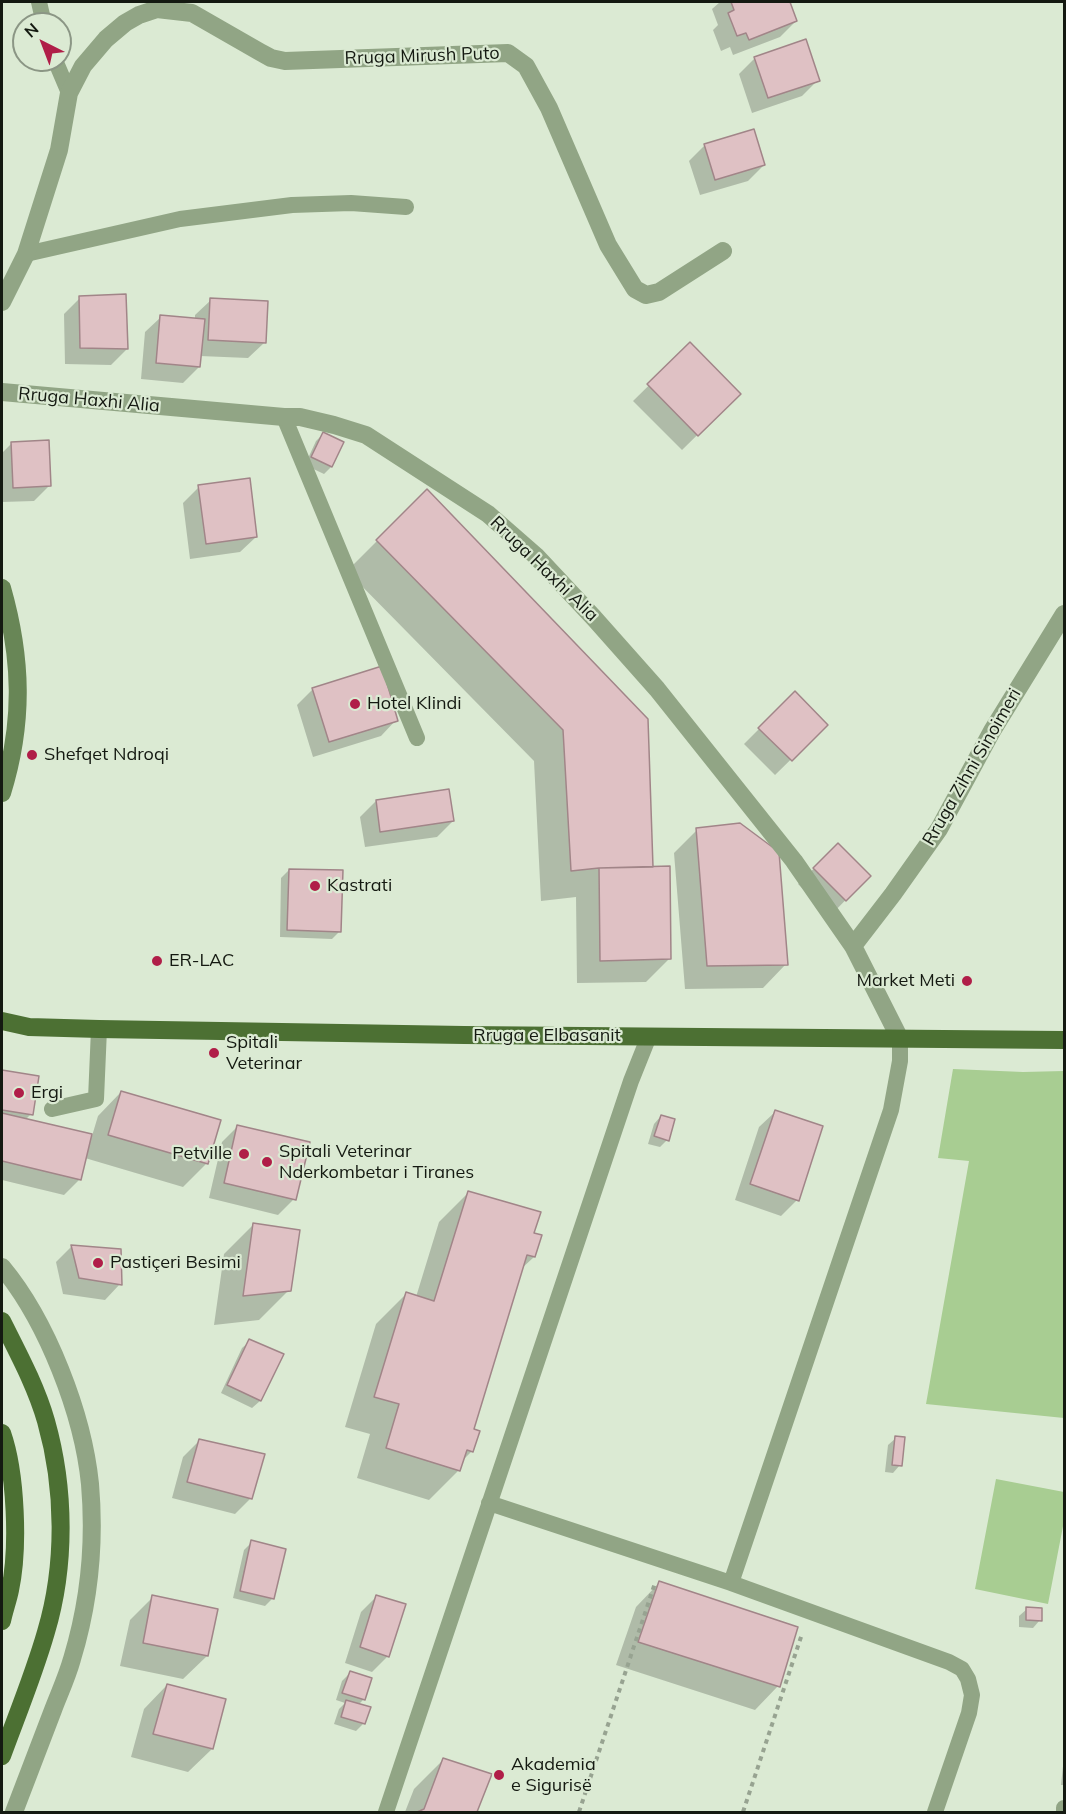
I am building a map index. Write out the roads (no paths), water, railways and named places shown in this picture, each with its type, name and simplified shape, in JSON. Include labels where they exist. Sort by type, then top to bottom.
[{"type":"main road","points":[[2,588],[16,653],[18,708],[13,751],[2,793]]},
{"type":"main road","name":"Rruga e Elbasanit","points":[[2,1020],[29,1027],[99,1029],[452,1035],[1065,1040]]},
{"type":"main road","name":"Rruga e Elbasanit","points":[[2,1034],[29,1027]]},
{"type":"main road","points":[[2,1321],[46,1420],[59,1485],[60,1564],[46,1632],[2,1756]]},
{"type":"main road","points":[[2,1433],[12,1482],[15,1546],[11,1589],[2,1621]]},
{"type":"street","points":[[2,302],[26,254],[59,150],[69,93],[83,66],[106,39],[139,15],[164,5]]},
{"type":"street","name":"Rruga Mirush Puto","points":[[164,5],[192,13],[271,58],[285,61],[483,52],[508,53],[526,66],[549,108],[609,245],[635,289],[646,295],[659,292],[723,251]]},
{"type":"street","name":"Rruga Haxhi Alia","points":[[2,392],[300,417],[334,424],[366,435],[488,514],[536,556],[657,689],[794,861],[853,946],[900,1039]]},
{"type":"street","name":"Rruga Zihni Sinoimeri","points":[[853,946],[939,830],[992,731],[1065,614]]},
{"type":"street","points":[[2,1267],[44,1332],[63,1377],[82,1443],[89,1482],[91,1514],[88,1584],[72,1659],[14,1812]]},
{"type":"lane","points":[[60,72],[69,93]]},
{"type":"lane","points":[[26,254],[180,219],[292,205],[351,203],[406,207]]},
{"type":"lane","points":[[284,417],[417,738]]},
{"type":"lane","points":[[52,1109],[96,1099],[99,1029]]},
{"type":"lane","points":[[386,1812],[630,1081],[649,1036]]},
{"type":"lane","points":[[730,1583],[891,1110],[900,1061],[900,1039]]},
{"type":"lane","points":[[489,1503],[810,1611],[949,1662],[962,1669],[968,1679],[972,1695],[969,1713],[935,1812]]},
{"type":"lane","points":[[1064,1812],[1065,1808]]},
{"type":"place","name":"Hotel Klindi","points":[[355,704]]},
{"type":"place","name":"Shefqet Ndroqi","points":[[32,755]]},
{"type":"place","name":"Kastrati","points":[[315,886]]},
{"type":"place","name":"ER-LAC","points":[[157,961]]},
{"type":"place","name":"Market Meti","points":[[967,981]]},
{"type":"place","name":"Spitali Veterinar","points":[[214,1053]]},
{"type":"place","name":"Ergi","points":[[19,1093]]},
{"type":"place","name":"Petville","points":[[244,1154]]},
{"type":"place","name":"Spitali Veterinar Nderkombetar i Tiranes","points":[[267,1162]]},
{"type":"place","name":"Pastiçeri Besimi","points":[[98,1263]]},
{"type":"place","name":"Akademia e Sigurisë","points":[[499,1775]]}]
